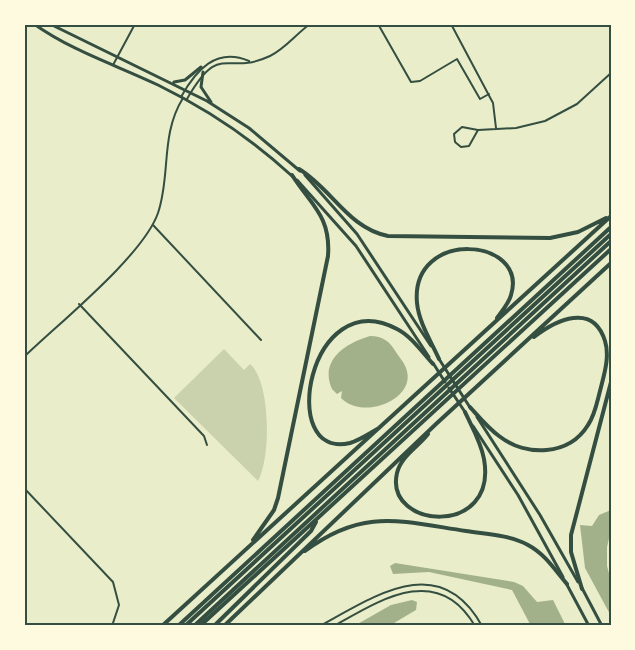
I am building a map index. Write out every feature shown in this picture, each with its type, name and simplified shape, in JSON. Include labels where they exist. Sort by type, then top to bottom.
[{"type":"highway","points":[[299,169],[315,179],[355,222],[371,232],[388,236],[550,238],[585,229],[611,215]]},
{"type":"highway","points":[[232,561],[264,526],[278,498],[328,256],[327,232],[323,217],[292,175]]},
{"type":"highway","points":[[160,626],[388,423],[611,215]]},
{"type":"highway","points":[[178,626],[611,227]]},
{"type":"highway","points":[[185,626],[611,234]]},
{"type":"highway","points":[[194,626],[611,241]]},
{"type":"highway","points":[[200,626],[611,249]]},
{"type":"highway","points":[[439,358],[420,316],[417,294],[423,272],[440,255],[459,250],[481,250],[495,254],[506,264],[512,279],[512,292],[492,326]]},
{"type":"highway","points":[[224,626],[436,424],[611,263]]},
{"type":"highway","points":[[470,407],[498,436],[527,449],[541,450],[561,447],[584,431],[595,409],[607,357],[601,332],[586,321],[568,317],[548,326],[517,350]]},
{"type":"highway","points":[[388,423],[355,441],[344,443],[328,440],[314,428],[308,413],[308,402],[320,354],[327,342],[350,326],[381,323],[401,331],[433,364]]},
{"type":"highway","points":[[582,590],[571,552],[572,535],[611,382]]},
{"type":"highway","points":[[436,424],[400,466],[397,477],[398,492],[410,507],[421,514],[455,515],[476,502],[484,481],[483,453],[465,412]]},
{"type":"highway","points":[[214,626],[311,531],[318,518]]},
{"type":"highway","points":[[290,562],[337,530],[366,521],[386,520],[519,541],[540,553],[567,584]]},
{"type":"main road","points":[[34,24],[70,46],[184,98],[243,136],[292,175],[324,208],[356,246],[465,412],[510,483],[590,626]]},
{"type":"main road","points":[[50,24],[186,89],[214,105],[254,132],[299,169],[357,234],[547,527],[603,626]]},
{"type":"main road","points":[[171,82],[183,81],[201,67]]},
{"type":"main road","points":[[203,72],[201,87],[214,105]]},
{"type":"street","points":[[113,65],[135,24]]},
{"type":"street","points":[[184,98],[191,92],[203,72],[220,63],[249,61],[272,55],[310,24]]},
{"type":"street","points":[[378,24],[411,82],[420,81],[457,58],[480,99],[489,94]]},
{"type":"street","points":[[451,24],[489,94],[494,107],[496,128]]},
{"type":"street","points":[[24,357],[136,249],[153,225],[162,198],[168,136],[186,89],[201,67],[223,57],[249,61]]},
{"type":"street","points":[[478,130],[469,146],[460,147],[455,142],[454,134],[459,128],[478,130],[529,126],[557,116],[577,104],[611,72]]},
{"type":"street","points":[[153,225],[261,340]]},
{"type":"street","points":[[79,304],[204,436],[207,445]]},
{"type":"street","points":[[24,488],[113,582],[119,605],[112,626]]},
{"type":"street","points":[[320,626],[386,590],[418,584],[438,587],[456,596],[471,609],[482,626]]},
{"type":"street","points":[[334,626],[388,597],[414,590],[434,592],[452,601],[467,614],[475,626]]},
{"type":"shaded area","points":[[370,336],[382,338],[391,345],[406,368],[408,379],[404,389],[397,397],[386,403],[374,407],[351,405],[341,398],[342,391],[337,394],[332,389],[329,369],[337,354],[344,348]]},
{"type":"shaded area","points":[[224,349],[244,370],[250,364],[257,373],[262,387],[267,439],[258,481],[174,398]]},
{"type":"shaded area","points":[[611,510],[607,566],[611,581],[611,616],[585,568],[580,525],[592,526],[599,515]]},
{"type":"shaded area","points":[[395,563],[514,582],[523,586],[537,602],[553,600],[566,626],[531,626],[512,590],[429,572],[393,574],[390,566]]},
{"type":"shaded area","points":[[412,600],[417,602],[416,610],[389,626],[354,626],[391,605]]}]
